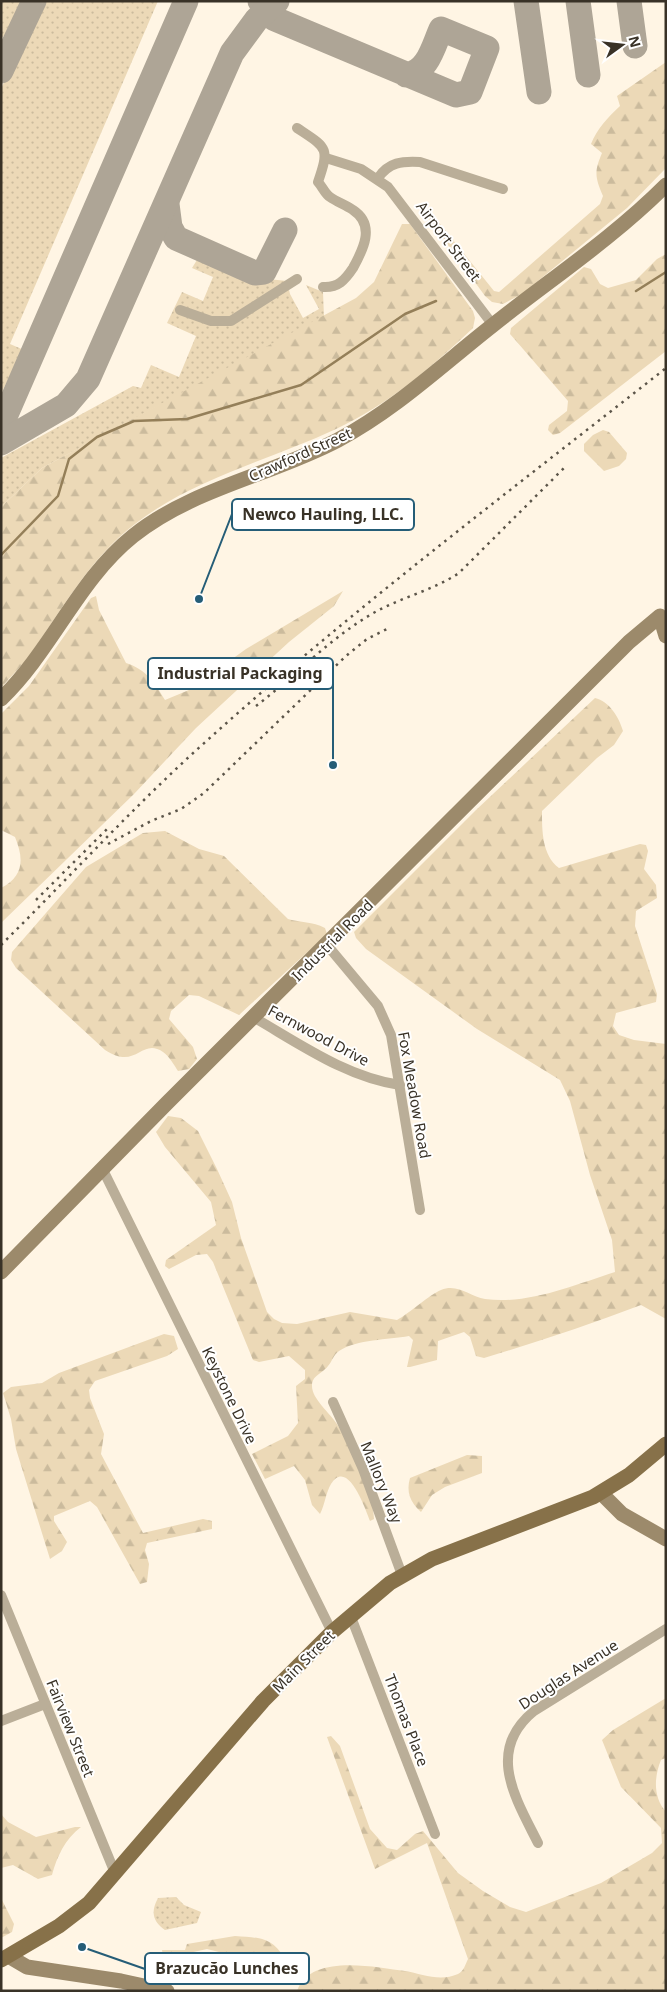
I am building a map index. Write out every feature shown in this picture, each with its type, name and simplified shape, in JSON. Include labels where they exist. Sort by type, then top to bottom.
[{"type":"main road","name":"Main Street","points":[[6,1958],[79,1911],[115,1873],[264,1701],[332,1632],[402,1575],[443,1555],[568,1508],[600,1493],[632,1472],[666,1444]]},
{"type":"street","points":[[297,128],[319,142],[324,150],[326,158],[318,182],[328,196],[359,214],[364,222],[367,236],[353,267],[342,282],[332,287],[323,287]]},
{"type":"street","name":"Airport Street","points":[[326,158],[348,163],[378,178],[400,200],[493,325]]},
{"type":"street","points":[[378,178],[385,168],[390,165],[420,162],[503,189]]},
{"type":"street","name":"Crawford Street","points":[[1,699],[39,655],[98,571],[132,537],[165,514],[199,497],[318,449],[363,426],[445,366],[493,325],[602,241],[666,185]]},
{"type":"street","points":[[180,310],[211,321],[231,321],[297,279]]},
{"type":"street","points":[[663,614],[666,636]]},
{"type":"street","name":"Industrial Road","points":[[1,1272],[629,642],[663,614]]},
{"type":"street","name":"Fox Meadow Road","points":[[327,945],[366,990],[386,1021],[391,1034],[420,1210]]},
{"type":"street","name":"Fernwood Drive","points":[[254,1017],[354,1074],[376,1081],[400,1085]]},
{"type":"street","name":"Keystone Drive","points":[[103,1170],[332,1632]]},
{"type":"street","name":"Mallory Way","points":[[333,1402],[363,1469],[402,1575]]},
{"type":"street","points":[[600,1493],[622,1514],[666,1539]]},
{"type":"street","name":"Fairview Street","points":[[1,1595],[115,1873]]},
{"type":"street","name":"Thomas Place","points":[[351,1617],[435,1834]]},
{"type":"street","name":"Douglas Avenue","points":[[538,1844],[514,1790],[508,1771],[508,1749],[516,1729],[534,1711],[666,1628]]},
{"type":"street","points":[[1,1721],[45,1704]]},
{"type":"street","points":[[6,1958],[27,1967],[121,1981],[167,1991]]},
{"type":"green space","points":[[1,1],[24,1],[8,31],[1,39]]},
{"type":"green space","points":[[42,1],[158,1],[10,344],[24,350],[1,393],[1,89]]},
{"type":"green space","points":[[666,62],[666,168],[627,208],[522,294],[503,304],[492,302],[485,296],[429,219],[432,217],[437,220],[494,291],[499,292],[600,204],[603,196],[596,174],[602,153],[591,144],[593,139],[603,123],[620,106],[617,96]]},
{"type":"green space","points":[[402,224],[410,224],[473,311],[475,318],[473,328],[409,384],[374,409],[336,429],[182,494],[135,524],[90,569],[29,656],[1,688],[1,507],[42,468],[356,298],[374,282]]},
{"type":"green space","points":[[666,254],[666,351],[560,433],[553,435],[548,430],[549,425],[567,411],[568,401],[510,334],[511,328],[584,267],[591,269],[600,284],[608,288],[636,280],[657,259]]},
{"type":"green space","points":[[200,255],[249,277],[287,281],[290,294],[303,318],[319,309],[306,285],[323,292],[324,317],[42,468],[1,507],[1,458],[133,386],[141,388],[151,365],[179,377],[196,336],[167,323],[182,292],[203,301],[213,277],[192,268]]},
{"type":"green space","points":[[603,430],[609,432],[627,453],[626,459],[619,466],[604,471],[584,451],[584,444],[593,435]]},
{"type":"green space","points":[[343,591],[334,606],[289,642],[196,728],[134,794],[1,923],[1,888],[14,878],[18,872],[21,860],[15,837],[1,830],[1,714],[29,686],[91,598],[96,596],[99,610],[126,663],[145,673],[165,700],[189,690],[246,649]]},
{"type":"green space","points":[[595,698],[605,702],[613,710],[623,731],[614,745],[597,758],[542,811],[543,834],[546,850],[553,863],[559,868],[640,844],[646,845],[648,851],[644,869],[656,885],[657,898],[636,911],[635,926],[657,994],[656,1002],[616,1013],[613,1026],[619,1035],[634,1040],[666,1044],[666,1319],[641,1305],[563,1333],[484,1358],[476,1356],[470,1337],[464,1332],[438,1341],[437,1360],[410,1367],[407,1367],[413,1340],[409,1336],[364,1342],[346,1347],[335,1354],[326,1369],[314,1379],[312,1386],[318,1401],[337,1424],[348,1444],[366,1484],[374,1519],[370,1521],[355,1489],[350,1481],[344,1477],[337,1477],[331,1484],[320,1514],[312,1505],[305,1480],[294,1466],[265,1479],[252,1454],[288,1436],[298,1423],[296,1386],[305,1379],[305,1370],[289,1356],[259,1362],[253,1360],[213,1262],[207,1254],[196,1255],[169,1269],[165,1266],[166,1260],[216,1225],[211,1202],[165,1147],[156,1132],[168,1116],[181,1118],[198,1131],[232,1202],[241,1238],[267,1312],[274,1319],[282,1323],[297,1324],[350,1312],[397,1320],[436,1292],[447,1288],[458,1289],[485,1299],[518,1299],[551,1293],[615,1272],[612,1240],[590,1175],[570,1101],[560,1080],[477,1029],[366,949],[356,938],[354,932],[476,810]]},
{"type":"green space","points":[[165,831],[199,849],[224,856],[288,919],[320,926],[325,928],[327,934],[239,1015],[199,996],[189,995],[171,1011],[169,1019],[193,1047],[197,1059],[189,1069],[178,1071],[167,1056],[156,1048],[149,1048],[132,1056],[124,1057],[116,1056],[105,1050],[16,968],[11,960],[12,952],[86,867],[143,833]]},
{"type":"green space","points":[[164,1334],[174,1336],[178,1349],[167,1356],[95,1381],[89,1390],[90,1398],[104,1434],[101,1454],[143,1533],[203,1519],[212,1521],[212,1529],[147,1543],[145,1550],[149,1564],[147,1582],[140,1584],[97,1507],[90,1501],[54,1516],[54,1521],[67,1542],[62,1551],[50,1559],[16,1449],[11,1419],[3,1393],[11,1387],[42,1383],[59,1373]]},
{"type":"green space","points":[[467,1455],[482,1456],[482,1473],[445,1487],[432,1495],[421,1512],[410,1496],[408,1488],[410,1478]]},
{"type":"green space","points":[[666,1698],[666,1758],[661,1760],[657,1773],[656,1787],[659,1800],[666,1812],[666,1991],[297,1991],[304,1979],[315,1971],[329,1967],[345,1965],[377,1967],[431,1977],[445,1977],[460,1973],[468,1959],[427,1843],[375,1869],[327,1737],[331,1736],[340,1746],[370,1829],[387,1848],[397,1850],[415,1834],[423,1831],[458,1873],[510,1907],[526,1912],[601,1883],[652,1853],[662,1843],[661,1828],[621,1787],[602,1740],[613,1730]]},
{"type":"green space","points":[[1,1814],[8,1822],[36,1837],[81,1827],[62,1848],[52,1875],[38,1879],[13,1865],[1,1868]]},
{"type":"green space","points":[[176,1897],[184,1905],[201,1912],[197,1923],[165,1930],[155,1919],[154,1907],[158,1898]]},
{"type":"green space","points":[[1,1898],[14,1924],[12,1932],[1,1938]]},
{"type":"green space","points":[[235,1936],[259,1938],[276,1947],[286,1961],[281,1984],[253,1972],[227,1954],[207,1949],[189,1953],[182,1961],[171,1967],[164,1962],[162,1950],[185,1950],[187,1944]]},
{"type":"waterway","points":[[636,291],[666,272]]},
{"type":"waterway","points":[[1,555],[58,496],[69,459],[97,437],[134,421],[187,419],[301,385],[405,314],[436,301]]},
{"type":"taxiway","points":[[1,71],[34,1]]},
{"type":"taxiway","points":[[1,426],[186,1]]},
{"type":"taxiway","points":[[260,1],[269,15],[275,19],[456,95],[470,92],[487,48],[441,29],[425,64],[420,69],[413,73],[406,75]]},
{"type":"taxiway","points":[[1,443],[66,405],[88,379],[232,53],[257,19],[277,1]]},
{"type":"taxiway","points":[[526,1],[539,92]]},
{"type":"taxiway","points":[[578,1],[588,75]]},
{"type":"taxiway","points":[[629,1],[635,46]]},
{"type":"taxiway","points":[[167,204],[170,227],[176,238],[255,273],[264,272],[285,230]]},
{"type":"railway","points":[[1,945],[150,794],[258,695],[431,552],[666,368]]},
{"type":"railway","points":[[256,706],[325,647],[370,615],[438,585],[459,573],[564,468]]},
{"type":"railway","points":[[108,844],[151,821],[181,809],[204,793],[346,656],[367,639],[389,628]]},
{"type":"railway","points":[[36,900],[109,827]]},
{"type":"place","name":"Newco Hauling, LLC.","points":[[199,599]]},
{"type":"place","name":"Industrial Packaging","points":[[333,765]]},
{"type":"place","name":"Brazucăo Lunches","points":[[82,1947]]}]
